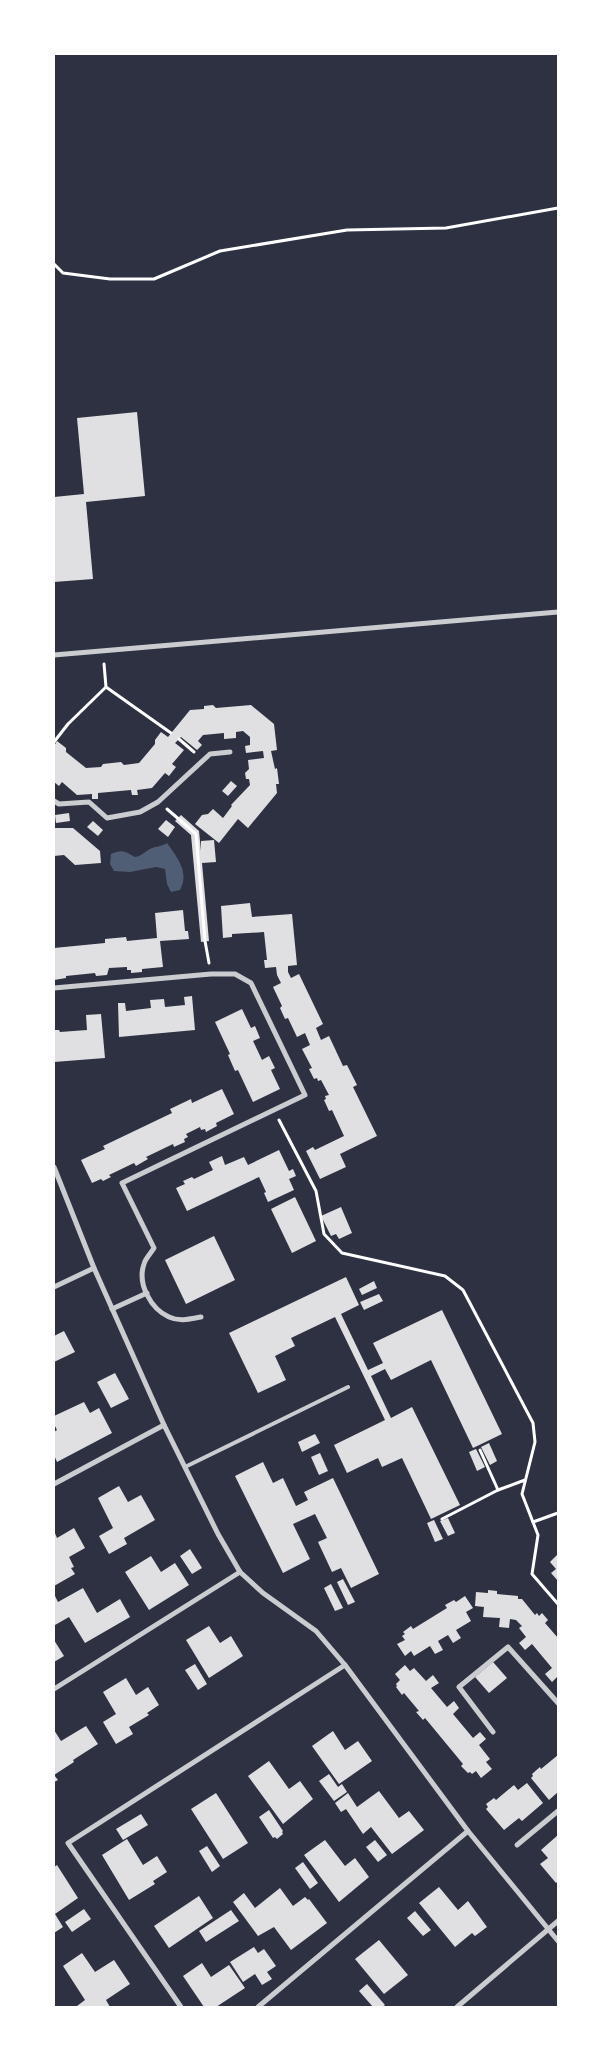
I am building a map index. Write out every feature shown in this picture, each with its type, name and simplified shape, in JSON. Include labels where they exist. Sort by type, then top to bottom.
[{"type":"street","points":[[54,655],[558,612]]},
{"type":"street","points":[[54,801],[59,804],[89,802],[107,818],[140,812],[158,802],[210,754],[230,752]]},
{"type":"street","points":[[54,988],[211,974],[235,974],[251,983],[305,1095],[122,1183],[154,1248],[144,1263],[142,1278],[154,1306],[170,1317],[182,1320],[201,1317]]},
{"type":"street","points":[[54,1167],[94,1268],[164,1425],[218,1534],[240,1572],[263,1593],[316,1630],[345,1665],[468,1831],[558,1941]]},
{"type":"street","points":[[54,1287],[94,1268]]},
{"type":"street","points":[[112,1309],[147,1293]]},
{"type":"street","points":[[54,1484],[164,1425]]},
{"type":"street","points":[[54,1689],[240,1572]]},
{"type":"street","points":[[493,1732],[459,1687],[508,1647],[558,1703]]},
{"type":"street","points":[[181,2007],[68,1843],[345,1665]]},
{"type":"street","points":[[516,1845],[558,1811]]},
{"type":"street","points":[[258,2007],[468,1831]]},
{"type":"street","points":[[457,2007],[558,1921]]},
{"type":"lane","points":[[185,1467],[348,1387]]},
{"type":"path","points":[[54,264],[63,273],[110,279],[154,278],[220,251],[347,230],[446,228],[558,208]]},
{"type":"path","points":[[103,650],[106,687]]},
{"type":"path","points":[[106,687],[171,733]]},
{"type":"path","points":[[54,742],[68,724],[106,687]]},
{"type":"path","points":[[179,739],[204,760]]},
{"type":"path","points":[[158,802],[196,834],[205,941],[211,974]]},
{"type":"path","points":[[274,1111],[316,1192],[324,1234],[342,1253],[445,1276],[463,1290],[533,1423],[535,1442],[522,1494],[538,1536],[532,1574],[558,1604]]},
{"type":"path","points":[[480,1450],[498,1490]]},
{"type":"path","points":[[442,1519],[498,1490],[526,1480]]},
{"type":"path","points":[[533,1522],[558,1512]]},
{"type":"water","points":[[167,843],[183,871],[183,884],[180,890],[171,892],[167,884],[165,869],[156,867],[130,872],[114,871],[110,864],[111,854],[115,852],[123,851],[135,857]]},
{"type":"building","points":[[137,412],[145,496],[86,502],[93,579],[54,582],[54,497],[84,494],[77,418]]},
{"type":"building","points":[[213,705],[216,708],[251,705],[274,724],[277,750],[271,751],[275,769],[277,768],[279,784],[276,784],[277,793],[248,828],[238,819],[219,843],[195,824],[202,815],[208,814],[213,809],[223,818],[231,805],[250,785],[245,773],[249,769],[248,760],[264,758],[263,751],[246,753],[245,746],[250,745],[250,737],[243,731],[236,732],[236,738],[224,739],[224,733],[203,735],[198,741],[202,745],[197,750],[181,737],[175,743],[184,750],[172,764],[176,767],[169,776],[165,773],[152,788],[137,790],[138,795],[132,795],[131,790],[98,793],[98,799],[92,799],[92,794],[77,795],[62,782],[59,786],[54,782],[54,746],[57,741],[66,748],[66,752],[86,768],[101,767],[103,764],[121,762],[124,765],[139,763],[155,744],[155,740],[161,732],[168,737],[190,710],[204,709],[204,706]]},
{"type":"building","points":[[231,781],[237,786],[228,796],[222,791]]},
{"type":"building","points":[[69,813],[70,821],[56,823],[55,815]]},
{"type":"building","points":[[181,815],[199,831],[201,851],[201,841],[214,840],[216,862],[202,863],[209,941],[201,942],[191,835],[175,821]]},
{"type":"building","points":[[166,820],[175,827],[168,837],[158,829]]},
{"type":"building","points":[[93,821],[103,830],[98,836],[87,827]]},
{"type":"building","points":[[54,828],[73,828],[100,851],[101,863],[75,865],[64,855],[54,856]]},
{"type":"building","points":[[250,903],[252,917],[292,914],[297,965],[288,966],[288,972],[291,978],[299,974],[323,1024],[316,1028],[321,1040],[329,1036],[343,1066],[347,1065],[357,1085],[353,1087],[377,1136],[340,1154],[346,1167],[320,1179],[306,1151],[313,1147],[315,1150],[344,1136],[332,1110],[329,1111],[324,1100],[326,1099],[325,1096],[329,1095],[321,1080],[314,1079],[309,1069],[312,1068],[302,1049],[310,1045],[305,1033],[297,1037],[288,1018],[285,1019],[280,1008],[282,1006],[273,987],[281,983],[276,967],[265,968],[264,960],[267,960],[264,932],[232,934],[232,937],[223,938],[221,906]]},
{"type":"building","points":[[183,910],[185,931],[188,931],[189,939],[160,941],[163,967],[142,969],[142,972],[131,973],[131,970],[127,970],[127,967],[109,968],[107,975],[96,976],[95,973],[66,976],[66,978],[54,980],[54,948],[105,943],[105,939],[126,937],[127,941],[157,938],[155,913]]},
{"type":"building","points":[[192,996],[195,1030],[119,1037],[118,1003],[125,1003],[126,1011],[151,1008],[150,1000],[164,999],[165,1007],[185,1005],[184,997]]},
{"type":"building","points":[[242,1009],[251,1028],[255,1026],[260,1038],[253,1041],[262,1060],[269,1056],[275,1068],[271,1070],[280,1089],[253,1102],[238,1070],[235,1071],[228,1055],[230,1054],[215,1022]]},
{"type":"building","points":[[101,1014],[105,1058],[54,1062],[54,1030],[59,1030],[60,1032],[87,1030],[86,1015]]},
{"type":"building","points":[[222,1089],[234,1114],[216,1123],[217,1126],[206,1132],[205,1129],[201,1130],[200,1127],[186,1134],[188,1137],[184,1139],[185,1142],[174,1147],[173,1144],[146,1157],[148,1159],[136,1166],[134,1163],[109,1175],[111,1177],[103,1181],[101,1179],[92,1183],[81,1160],[105,1149],[103,1146],[172,1113],[170,1109],[191,1099],[192,1103]]},
{"type":"building","points":[[279,1150],[289,1171],[293,1169],[296,1176],[289,1179],[294,1190],[268,1202],[264,1193],[266,1192],[259,1177],[187,1211],[176,1188],[185,1184],[183,1181],[192,1177],[194,1179],[213,1170],[209,1162],[222,1156],[225,1165],[244,1157],[248,1165]]},
{"type":"building","points":[[295,1197],[316,1241],[292,1253],[271,1209]]},
{"type":"building","points":[[341,1207],[352,1233],[339,1239],[336,1234],[331,1236],[321,1216]]},
{"type":"building","points":[[214,1236],[235,1280],[186,1304],[165,1260]]},
{"type":"building","points":[[346,1277],[359,1305],[341,1314],[368,1370],[383,1363],[373,1343],[442,1310],[502,1434],[473,1448],[431,1360],[391,1380],[385,1369],[371,1376],[391,1418],[412,1407],[460,1505],[431,1519],[402,1458],[382,1467],[378,1458],[347,1473],[334,1445],[385,1420],[335,1317],[291,1338],[295,1346],[275,1356],[286,1380],[258,1393],[229,1333]]},
{"type":"building","points":[[374,1281],[377,1288],[362,1295],[359,1289]]},
{"type":"building","points":[[379,1294],[383,1301],[364,1310],[360,1302]]},
{"type":"building","points":[[64,1331],[75,1352],[54,1362],[54,1336]]},
{"type":"building","points":[[115,1373],[129,1399],[111,1408],[97,1382]]},
{"type":"building","points":[[84,1402],[90,1413],[99,1408],[112,1433],[57,1462],[54,1455],[54,1432],[57,1430],[54,1424],[54,1416]]},
{"type":"building","points":[[315,1434],[320,1443],[302,1452],[298,1442]]},
{"type":"building","points":[[489,1443],[497,1461],[490,1465],[481,1447]]},
{"type":"building","points":[[476,1449],[485,1467],[477,1471],[469,1452]]},
{"type":"building","points":[[320,1453],[328,1471],[319,1475],[311,1457]]},
{"type":"building","points":[[263,1462],[273,1483],[283,1478],[296,1506],[308,1500],[304,1492],[333,1478],[379,1574],[351,1588],[341,1568],[332,1572],[318,1542],[327,1538],[315,1514],[293,1524],[310,1559],[283,1573],[235,1476]]},
{"type":"building","points":[[119,1486],[128,1502],[141,1495],[155,1520],[124,1538],[127,1544],[109,1554],[99,1536],[113,1528],[98,1498]]},
{"type":"building","points":[[448,1518],[455,1533],[448,1536],[440,1521]]},
{"type":"building","points":[[434,1520],[443,1539],[435,1542],[427,1523]]},
{"type":"building","points":[[74,1528],[85,1548],[69,1557],[74,1567],[71,1568],[75,1574],[54,1586],[54,1531],[57,1538]]},
{"type":"building","points":[[190,1549],[202,1568],[192,1574],[180,1556]]},
{"type":"building","points":[[558,1554],[558,1581],[551,1573],[556,1569],[550,1562]]},
{"type":"building","points":[[151,1556],[161,1572],[175,1563],[189,1585],[149,1610],[125,1572]]},
{"type":"building","points":[[343,1579],[355,1602],[348,1605],[337,1582]]},
{"type":"building","points":[[331,1584],[343,1608],[335,1611],[324,1588]]},
{"type":"building","points":[[83,1588],[97,1613],[120,1599],[130,1617],[85,1643],[69,1617],[55,1625],[54,1594],[58,1602]]},
{"type":"building","points":[[488,1590],[497,1591],[497,1594],[518,1596],[518,1599],[522,1599],[535,1615],[537,1613],[539,1616],[542,1613],[548,1620],[545,1623],[558,1638],[558,1676],[552,1682],[545,1674],[552,1668],[532,1644],[525,1650],[519,1643],[526,1637],[519,1628],[522,1626],[516,1620],[510,1619],[509,1628],[499,1627],[500,1618],[483,1617],[484,1607],[475,1606],[476,1592],[488,1593]]},
{"type":"building","points":[[465,1596],[473,1608],[466,1612],[471,1621],[456,1630],[461,1638],[453,1643],[448,1635],[438,1641],[443,1650],[435,1654],[430,1646],[414,1656],[411,1651],[405,1656],[397,1644],[405,1640],[402,1636],[405,1634],[403,1632],[411,1626],[413,1629],[447,1608],[445,1605],[454,1600],[456,1602]]},
{"type":"building","points":[[209,1626],[220,1643],[231,1636],[243,1656],[209,1678],[186,1640]]},
{"type":"building","points":[[54,1640],[64,1656],[54,1662]]},
{"type":"building","points":[[493,1662],[507,1678],[489,1693],[475,1677]]},
{"type":"building","points":[[195,1664],[207,1684],[198,1690],[185,1670]]},
{"type":"building","points":[[405,1665],[410,1671],[414,1668],[426,1681],[433,1675],[439,1683],[431,1688],[447,1707],[454,1701],[459,1708],[453,1714],[473,1738],[480,1732],[486,1739],[479,1745],[490,1759],[486,1762],[492,1769],[481,1778],[476,1771],[472,1774],[468,1773],[461,1766],[463,1764],[425,1718],[423,1720],[416,1712],[419,1711],[404,1693],[402,1695],[396,1687],[400,1680],[395,1674]]},
{"type":"building","points":[[126,1678],[136,1695],[148,1687],[159,1705],[147,1713],[149,1715],[129,1727],[133,1734],[116,1744],[103,1722],[116,1714],[103,1692]]},
{"type":"building","points":[[86,1726],[98,1744],[54,1775],[54,1730],[61,1741]]},
{"type":"building","points":[[333,1731],[345,1750],[358,1741],[372,1761],[339,1784],[312,1746]]},
{"type":"building","points":[[558,1755],[558,1792],[549,1800],[531,1778],[532,1774],[540,1767],[541,1769]]},
{"type":"building","points":[[269,1761],[289,1789],[300,1781],[313,1799],[283,1824],[248,1776]]},
{"type":"building","points":[[329,1774],[338,1787],[342,1784],[347,1792],[334,1801],[319,1781]]},
{"type":"building","points":[[527,1783],[543,1803],[522,1821],[519,1818],[504,1830],[486,1809],[488,1807],[486,1804],[494,1798],[496,1800],[514,1785],[518,1790]]},
{"type":"building","points":[[379,1791],[399,1818],[409,1811],[424,1830],[392,1854],[371,1827],[363,1834],[346,1809],[341,1812],[335,1803],[348,1793],[357,1807]]},
{"type":"building","points":[[216,1793],[248,1843],[223,1859],[191,1809]]},
{"type":"building","points":[[269,1810],[283,1831],[283,1834],[277,1839],[273,1838],[259,1817]]},
{"type":"building","points":[[141,1814],[148,1825],[123,1840],[116,1829]]},
{"type":"building","points":[[558,1835],[558,1881],[556,1883],[540,1864],[548,1858],[541,1850]]},
{"type":"building","points":[[127,1839],[143,1865],[157,1856],[167,1872],[153,1881],[155,1884],[129,1900],[102,1855]]},
{"type":"building","points":[[325,1840],[345,1866],[355,1858],[369,1877],[339,1902],[304,1855]]},
{"type":"building","points":[[375,1840],[387,1855],[378,1862],[366,1847]]},
{"type":"building","points":[[207,1846],[220,1866],[212,1872],[199,1851]]},
{"type":"building","points":[[303,1862],[318,1883],[310,1889],[295,1868]]},
{"type":"building","points":[[57,1865],[78,1898],[55,1914],[63,1927],[54,1933],[54,1867]]},
{"type":"building","points":[[439,1887],[458,1910],[468,1901],[487,1927],[475,1936],[472,1933],[455,1947],[419,1903]]},
{"type":"building","points":[[280,1888],[293,1906],[305,1897],[309,1899],[327,1923],[291,1950],[274,1927],[258,1936],[233,1902],[244,1893],[255,1908]]},
{"type":"building","points":[[199,1896],[213,1918],[169,1948],[154,1926]]},
{"type":"building","points":[[84,1909],[91,1919],[72,1932],[65,1922]]},
{"type":"building","points":[[231,1910],[239,1921],[206,1942],[199,1931]]},
{"type":"building","points":[[415,1911],[431,1930],[423,1936],[407,1918]]},
{"type":"building","points":[[379,1940],[408,1975],[384,1994],[355,1959]]},
{"type":"building","points":[[254,1947],[258,1953],[264,1949],[276,1966],[267,1972],[272,1979],[262,1985],[255,1974],[243,1982],[230,1962]]},
{"type":"building","points":[[82,1953],[95,1972],[114,1960],[130,1984],[106,2000],[110,2007],[77,2006],[85,2000],[63,1966]]},
{"type":"building","points":[[202,1963],[211,1977],[229,1965],[245,1988],[216,2007],[204,2007],[183,1976]]},
{"type":"building","points":[[367,1984],[385,2005],[373,2007],[359,1991]]}]
